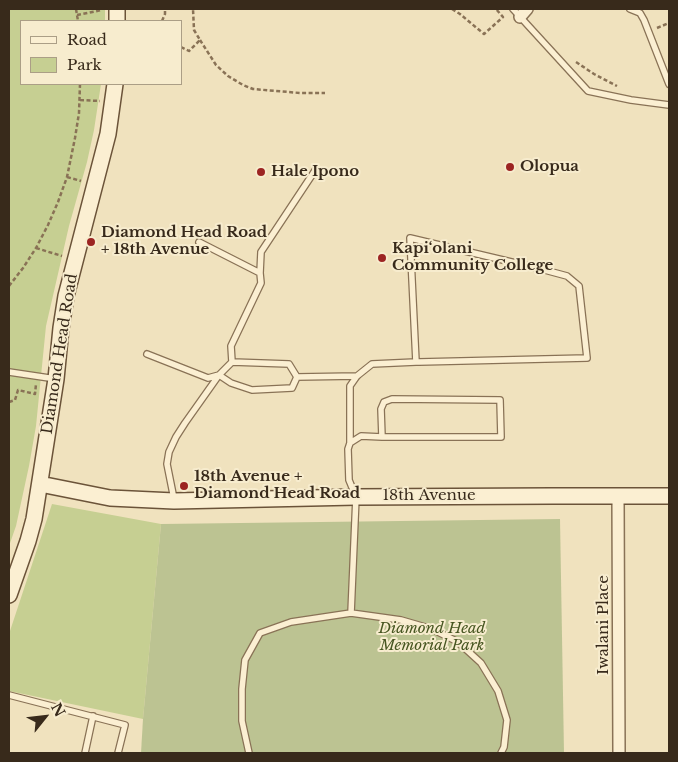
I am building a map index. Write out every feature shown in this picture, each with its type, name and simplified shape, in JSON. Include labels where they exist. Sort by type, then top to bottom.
[{"type":"street","name":"Diamond Head Road","points":[[9,595],[31,530],[56,379],[66,296],[108,134],[114,85]]},
{"type":"street","name":"18th Avenue","points":[[40,484],[110,498],[174,501],[356,496],[669,496]]},
{"type":"street","name":"Iwalani Place","points":[[618,497],[619,753]]},
{"type":"lane","points":[[630,9],[640,13],[644,20],[669,84]]},
{"type":"lane","points":[[520,12],[588,91],[631,100],[669,105]]},
{"type":"lane","points":[[232,362],[230,346],[261,283],[261,252],[316,169]]},
{"type":"lane","points":[[351,613],[356,496],[349,480],[350,386],[357,376],[372,364],[587,358],[579,286],[567,276],[541,268],[410,238],[416,362]]},
{"type":"lane","points":[[199,242],[260,273]]},
{"type":"lane","points":[[147,354],[208,378],[219,375],[231,383],[252,390],[292,388],[297,377]]},
{"type":"lane","points":[[174,501],[166,464],[169,452],[176,437],[219,375],[232,362],[289,364],[297,377]]},
{"type":"lane","points":[[9,372],[56,379]]},
{"type":"lane","points":[[297,377],[357,376]]},
{"type":"lane","points":[[350,442],[361,436],[382,437],[501,437],[500,400],[392,399],[384,402],[381,409],[382,437]]},
{"type":"lane","points":[[249,753],[242,721],[242,689],[245,660],[260,633],[291,622],[351,613],[401,620],[432,629],[458,642],[481,663],[498,691],[507,720],[504,747],[501,753]]},
{"type":"lane","points":[[9,695],[125,725],[118,753]]},
{"type":"lane","points":[[85,753],[93,716]]},
{"type":"path","points":[[76,9],[78,20]]},
{"type":"path","points":[[193,9],[194,30],[216,65],[228,76],[253,89],[325,93]]},
{"type":"path","points":[[452,9],[484,34],[503,16],[496,9]]},
{"type":"path","points":[[499,12],[503,9]]},
{"type":"path","points":[[77,15],[101,10]]},
{"type":"path","points":[[657,28],[669,23]]},
{"type":"path","points":[[182,48],[189,52],[200,40]]},
{"type":"path","points":[[571,58],[594,74],[624,88]]},
{"type":"path","points":[[9,286],[36,248],[48,226],[67,177],[75,138],[80,85]]},
{"type":"path","points":[[80,100],[101,101]]},
{"type":"path","points":[[67,177],[78,180]]},
{"type":"path","points":[[36,248],[63,257]]},
{"type":"path","points":[[9,402],[15,400],[18,390],[35,394],[38,376]]},
{"type":"green space","points":[[9,9],[105,9],[105,20],[20,20],[20,85],[101,85],[87,162],[69,226],[46,326],[36,426],[16,526],[9,546]]},
{"type":"green space","points":[[52,504],[161,524],[143,719],[9,691],[9,634]]},
{"type":"green space","name":"Diamond Head Memorial Park","points":[[560,519],[564,753],[141,753],[161,524]]},
{"type":"place","name":"Olopua","points":[[510,167]]},
{"type":"place","name":"Hale Ipono","points":[[261,172]]},
{"type":"place","name":"Diamond Head Road + 18th Avenue","points":[[91,242]]},
{"type":"place","name":"Kapi‘olani Community College","points":[[382,258]]},
{"type":"place","name":"18th Avenue + Diamond Head Road","points":[[184,486]]}]
